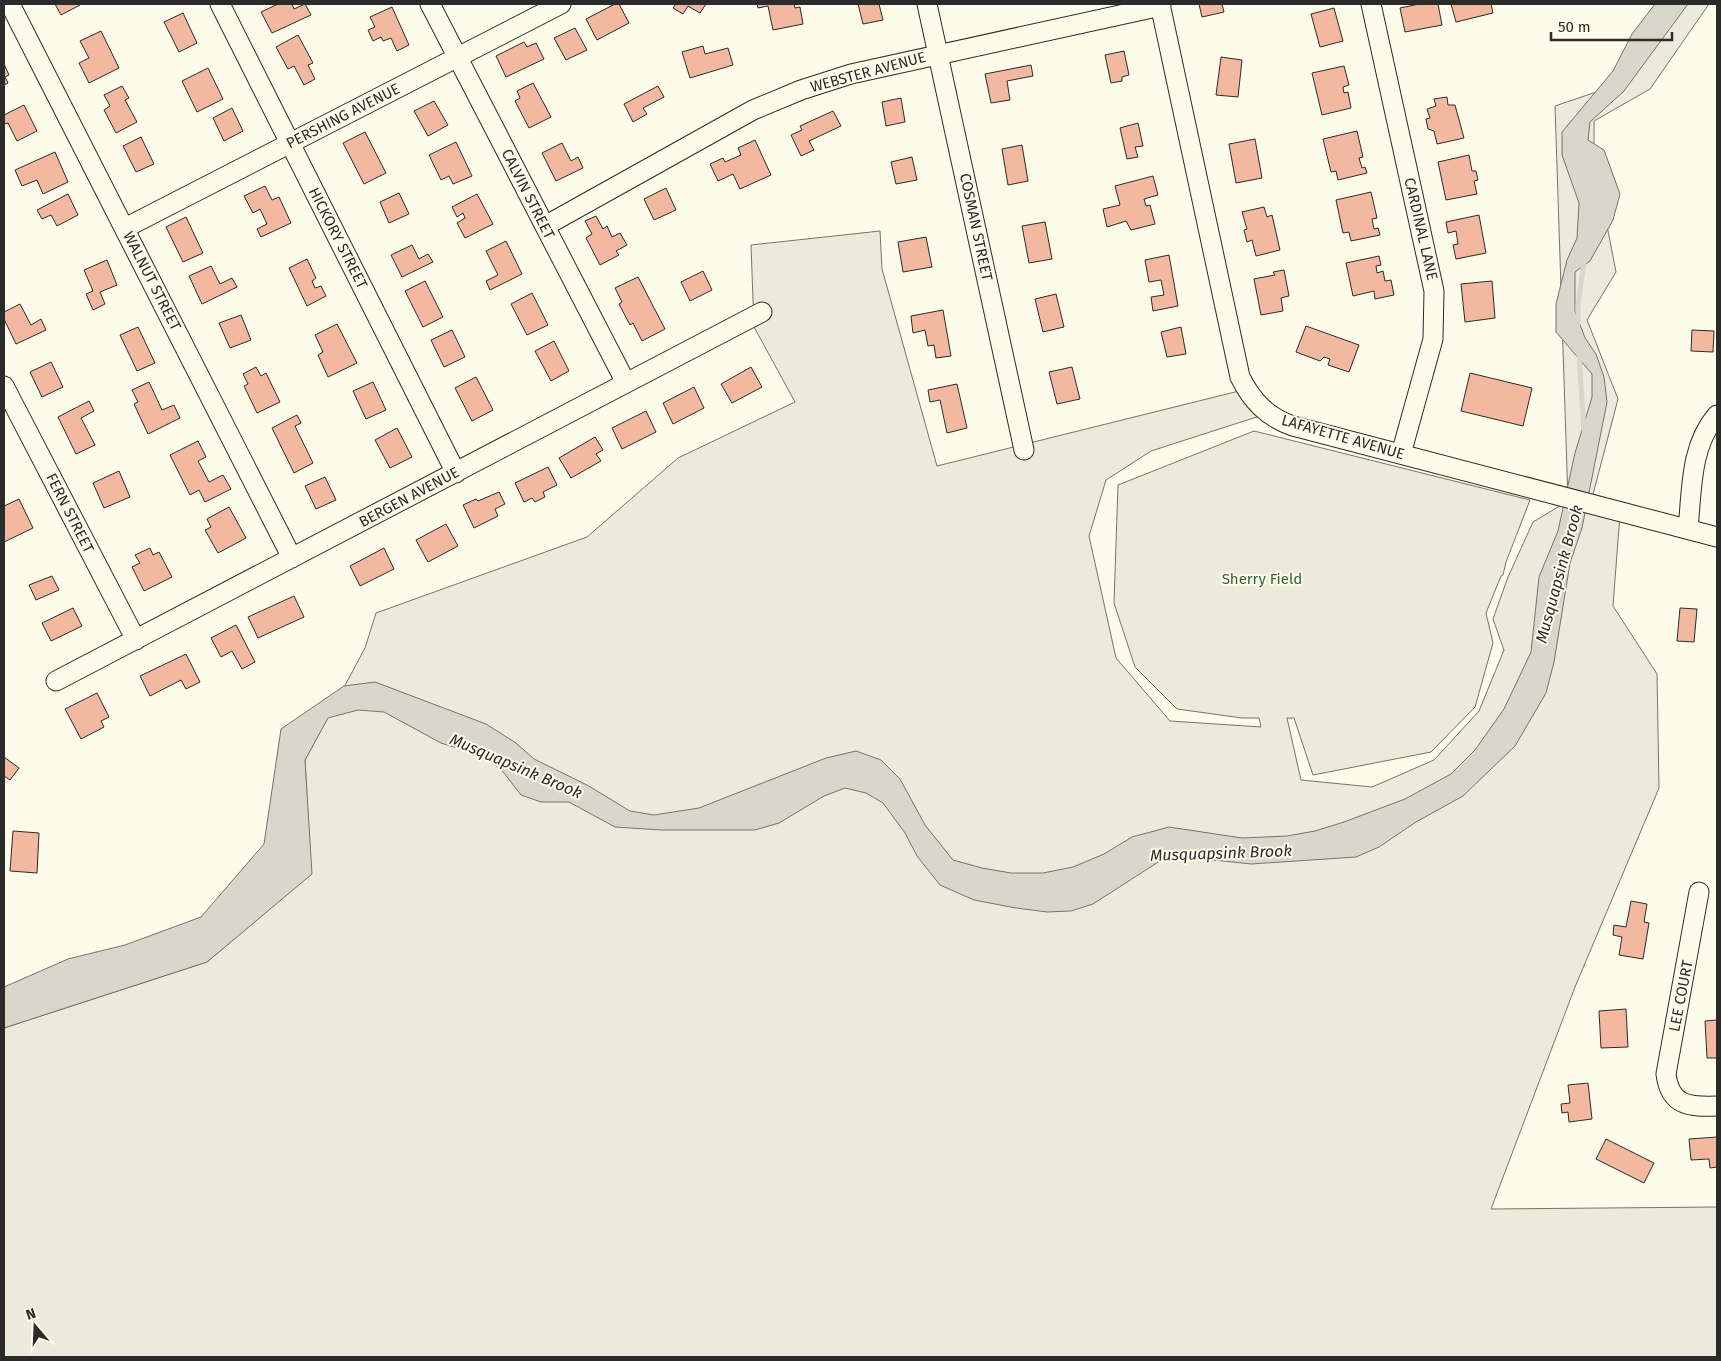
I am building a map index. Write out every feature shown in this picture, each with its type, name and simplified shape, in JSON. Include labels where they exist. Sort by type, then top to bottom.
[{"type":"street","name":"WALNUT STREET","points":[[10,4],[292,558]]},
{"type":"street","name":"HICKORY STREET","points":[[220,4],[456,473]]},
{"type":"street","name":"CALVIN STREET","points":[[430,4],[626,384]]},
{"type":"street","name":"PERSHING AVENUE","points":[[125,228],[561,4]]},
{"type":"street","name":"COSMAN STREET","points":[[927,4],[1024,450]]},
{"type":"street","name":"CARDINAL LANE","points":[[1371,4],[1434,291],[1433,339],[1401,454]]},
{"type":"street","name":"WEBSTER AVENUE","points":[[545,226],[709,133],[761,107],[801,90],[851,74],[1161,5]]},
{"type":"street","name":"LAFAYETTE AVENUE","points":[[1161,5],[1240,377],[1249,395],[1269,415],[1284,423],[1717,537]]},
{"type":"street","name":"BERGEN AVENUE","points":[[56,681],[762,312]]},
{"type":"street","name":"FERN STREET","points":[[4,386],[136,640]]},
{"type":"street","points":[[1688,529],[1694,468],[1700,441],[1717,414]]},
{"type":"street","name":"LEE COURT","points":[[1699,892],[1666,1074],[1667,1084],[1676,1098],[1684,1104],[1694,1107],[1717,1106]]},
{"type":"green space","name":"Sherry Field","points":[[1660,4],[1709,4],[1650,89],[1594,121],[1594,159],[1616,272],[1587,320],[1618,399],[1591,502],[1620,514],[1613,606],[1657,674],[1659,788],[1575,987],[1491,1209],[1717,1207],[1717,1357],[4,1357],[4,1028],[207,962],[311,874],[305,760],[365,648],[376,613],[587,537],[678,458],[795,402],[754,327],[751,245],[880,231],[882,269],[937,466],[1247,389],[1269,413],[1151,451],[1106,480],[1089,536],[1116,658],[1170,721],[1261,727],[1259,718],[1242,718],[1177,709],[1135,667],[1114,603],[1118,485],[1254,431],[1530,500],[1506,562],[1503,575],[1486,613],[1493,643],[1475,707],[1431,752],[1313,775],[1294,718],[1287,718],[1301,780],[1372,787],[1434,760],[1479,711],[1504,650],[1493,619],[1508,577],[1533,522],[1568,501],[1555,106],[1605,89]]},
{"type":"water","points":[[1655,4],[1688,4],[1624,91],[1590,122],[1588,140],[1604,150],[1620,194],[1613,220],[1590,261],[1575,272],[1575,311],[1585,338],[1596,354],[1604,377],[1607,402],[1582,528],[1570,563],[1554,662],[1546,693],[1515,746],[1463,796],[1416,822],[1379,847],[1356,857],[1251,864],[1166,857],[1093,904],[1071,911],[1047,912],[974,900],[940,885],[917,856],[905,833],[883,803],[866,793],[845,788],[824,796],[779,823],[755,830],[661,830],[615,827],[569,802],[541,802],[521,795],[504,773],[488,758],[441,743],[384,712],[358,710],[328,718],[305,760],[312,874],[207,962],[4,1028],[4,987],[68,959],[125,945],[201,917],[264,844],[281,729],[344,686],[375,682],[486,724],[516,743],[534,759],[587,785],[630,811],[654,815],[699,808],[826,758],[856,751],[881,760],[900,779],[925,825],[953,860],[1011,873],[1043,873],[1073,867],[1104,854],[1132,837],[1169,827],[1242,838],[1287,836],[1315,831],[1405,799],[1451,774],[1475,750],[1504,709],[1531,652],[1539,577],[1558,531],[1575,453],[1592,397],[1592,374],[1556,332],[1556,304],[1567,260],[1577,238],[1579,203],[1562,155],[1562,132],[1613,71],[1632,34]]},
{"type":"building","points":[[55,4],[79,4],[80,5],[61,15]]},
{"type":"building","points":[[278,4],[292,4],[294,9],[305,4],[311,15],[272,33],[261,12]]},
{"type":"building","points":[[615,4],[619,4],[629,23],[597,40],[586,19]]},
{"type":"building","points":[[676,4],[706,4],[700,13],[688,6],[683,14],[673,8]]},
{"type":"building","points":[[757,4],[794,4],[795,8],[800,7],[803,24],[773,30],[768,6],[758,8]]},
{"type":"building","points":[[858,4],[879,4],[883,20],[863,24]]},
{"type":"building","points":[[1199,4],[1222,4],[1224,12],[1202,17]]},
{"type":"building","points":[[1419,4],[1438,4],[1442,25],[1405,32],[1400,8]]},
{"type":"building","points":[[1451,4],[1491,4],[1493,13],[1456,22]]},
{"type":"building","points":[[392,7],[409,45],[397,51],[391,38],[383,41],[381,37],[373,41],[368,30],[375,27],[370,17]]},
{"type":"building","points":[[1334,8],[1343,41],[1320,47],[1311,14]]},
{"type":"building","points":[[183,13],[197,43],[179,52],[164,22]]},
{"type":"building","points":[[575,28],[587,50],[566,60],[554,38]]},
{"type":"building","points":[[101,31],[119,68],[89,83],[79,63],[89,58],[80,41]]},
{"type":"building","points":[[298,35],[313,63],[308,65],[315,79],[304,85],[294,66],[288,69],[276,47]]},
{"type":"building","points":[[524,42],[527,47],[536,43],[544,59],[506,77],[496,56]]},
{"type":"building","points":[[703,46],[705,54],[728,48],[733,65],[690,78],[682,52]]},
{"type":"building","points":[[1124,51],[1129,75],[1122,77],[1122,81],[1111,83],[1105,55]]},
{"type":"building","points":[[1221,57],[1242,60],[1238,97],[1216,95]]},
{"type":"building","points":[[4,64],[9,75],[5,77],[8,83],[4,85]]},
{"type":"building","points":[[1031,65],[1033,76],[1007,81],[1010,100],[991,103],[985,74]]},
{"type":"building","points":[[1344,66],[1349,85],[1343,87],[1344,93],[1348,92],[1351,108],[1322,115],[1312,73]]},
{"type":"building","points":[[208,68],[223,99],[197,112],[182,81]]},
{"type":"building","points":[[533,83],[551,117],[529,128],[515,101],[520,98],[517,91]]},
{"type":"building","points":[[122,86],[129,98],[125,100],[137,122],[116,133],[104,110],[110,106],[104,95]]},
{"type":"building","points":[[658,86],[664,97],[643,108],[647,114],[633,122],[624,104]]},
{"type":"building","points":[[1447,97],[1448,105],[1455,105],[1464,138],[1437,144],[1434,131],[1428,129],[1426,119],[1430,118],[1427,109],[1436,106],[1434,99]]},
{"type":"building","points":[[901,98],[905,122],[886,126],[882,102]]},
{"type":"building","points":[[434,101],[448,125],[428,136],[414,111]]},
{"type":"building","points":[[24,105],[37,131],[17,141],[8,123],[4,124],[4,115]]},
{"type":"building","points":[[232,108],[243,131],[224,141],[213,118]]},
{"type":"building","points":[[833,111],[841,126],[809,141],[814,150],[801,156],[791,135],[802,130],[800,126]]},
{"type":"building","points":[[1138,123],[1143,146],[1135,147],[1138,157],[1127,159],[1120,128]]},
{"type":"building","points":[[1357,131],[1363,157],[1359,158],[1362,168],[1365,167],[1367,173],[1338,180],[1336,171],[1331,172],[1323,139]]},
{"type":"building","points":[[365,132],[386,173],[364,184],[343,143]]},
{"type":"building","points":[[141,137],[154,164],[136,172],[123,146]]},
{"type":"building","points":[[1255,139],[1262,178],[1236,183],[1229,144]]},
{"type":"building","points":[[755,140],[771,175],[740,189],[733,174],[718,181],[710,164],[723,158],[725,162],[741,155],[738,148]]},
{"type":"building","points":[[456,142],[472,176],[453,184],[449,176],[441,180],[429,155]]},
{"type":"building","points":[[562,143],[571,161],[578,157],[583,168],[556,181],[542,153]]},
{"type":"building","points":[[1022,145],[1028,181],[1008,185],[1002,149]]},
{"type":"building","points":[[55,152],[68,182],[43,194],[37,180],[22,186],[15,170]]},
{"type":"building","points":[[1469,155],[1472,171],[1476,171],[1478,180],[1474,181],[1477,194],[1446,200],[1438,162]]},
{"type":"building","points":[[912,157],[917,180],[896,184],[891,162]]},
{"type":"building","points":[[1153,176],[1158,195],[1144,199],[1146,206],[1150,205],[1155,224],[1131,230],[1126,221],[1107,227],[1103,209],[1120,205],[1115,186]]},
{"type":"building","points":[[265,186],[272,200],[279,197],[291,223],[261,237],[257,229],[267,224],[260,209],[253,213],[244,196]]},
{"type":"building","points":[[666,188],[676,210],[654,220],[644,199]]},
{"type":"building","points":[[1371,192],[1377,218],[1372,219],[1374,229],[1378,228],[1380,235],[1351,241],[1349,232],[1343,233],[1336,200]]},
{"type":"building","points":[[399,193],[409,214],[389,223],[380,202]]},
{"type":"building","points":[[68,194],[78,215],[57,226],[51,215],[42,219],[37,210]]},
{"type":"building","points":[[477,194],[493,224],[465,238],[457,223],[465,218],[463,213],[457,217],[452,207]]},
{"type":"building","points":[[1264,207],[1267,217],[1272,215],[1280,250],[1256,256],[1252,240],[1247,242],[1244,230],[1247,229],[1242,212]]},
{"type":"building","points":[[1479,215],[1486,253],[1456,259],[1453,245],[1458,244],[1456,231],[1448,233],[1446,222]]},
{"type":"building","points":[[596,216],[603,229],[607,226],[612,237],[620,233],[627,245],[616,251],[619,255],[600,265],[586,238],[592,234],[585,221]]},
{"type":"building","points":[[186,217],[203,253],[183,262],[166,227]]},
{"type":"building","points":[[1045,222],[1052,259],[1029,263],[1022,226]]},
{"type":"building","points":[[926,237],[932,267],[903,272],[898,242]]},
{"type":"building","points":[[506,241],[522,274],[490,290],[486,281],[498,275],[486,251]]},
{"type":"building","points":[[412,245],[419,259],[428,254],[433,262],[402,277],[391,255]]},
{"type":"building","points":[[1169,255],[1178,306],[1153,311],[1151,297],[1164,295],[1161,280],[1149,282],[1145,260]]},
{"type":"building","points":[[1379,256],[1381,265],[1376,266],[1377,273],[1383,271],[1385,281],[1391,280],[1394,295],[1375,299],[1374,291],[1353,296],[1346,263]]},
{"type":"building","points":[[307,259],[316,278],[312,281],[315,288],[321,286],[326,296],[307,306],[289,268]]},
{"type":"building","points":[[107,260],[117,285],[100,292],[105,304],[93,310],[86,294],[93,291],[84,270]]},
{"type":"building","points":[[211,266],[220,284],[232,278],[237,287],[202,304],[189,276]]},
{"type":"building","points":[[1284,270],[1289,296],[1281,298],[1283,311],[1261,315],[1254,279],[1275,275],[1273,272]]},
{"type":"building","points":[[703,271],[712,290],[690,301],[681,282]]},
{"type":"building","points":[[638,277],[665,329],[642,341],[633,323],[630,325],[619,304],[622,302],[615,288]]},
{"type":"building","points":[[425,281],[443,317],[423,327],[405,291]]},
{"type":"building","points":[[1492,281],[1495,318],[1465,322],[1461,284]]},
{"type":"building","points":[[532,293],[548,325],[527,335],[511,304]]},
{"type":"building","points":[[1056,294],[1064,327],[1043,332],[1035,299]]},
{"type":"building","points":[[20,304],[31,325],[41,319],[46,330],[16,344],[4,319],[4,312]]},
{"type":"building","points":[[943,310],[951,356],[936,358],[934,345],[928,346],[925,330],[913,333],[911,316]]},
{"type":"building","points":[[241,315],[251,340],[230,348],[219,323]]},
{"type":"building","points":[[337,324],[357,363],[328,377],[318,355],[323,352],[315,335]]},
{"type":"building","points":[[1306,326],[1359,345],[1349,372],[1328,365],[1330,359],[1324,357],[1320,361],[1296,352]]},
{"type":"building","points":[[138,327],[155,363],[137,371],[120,335]]},
{"type":"building","points":[[1181,327],[1186,354],[1167,357],[1161,332]]},
{"type":"building","points":[[452,330],[465,357],[444,367],[431,340]]},
{"type":"building","points":[[1692,330],[1714,331],[1713,352],[1691,351]]},
{"type":"building","points":[[554,341],[569,371],[551,381],[535,351]]},
{"type":"building","points":[[51,362],[63,387],[42,397],[30,372]]},
{"type":"building","points":[[256,367],[261,376],[266,373],[280,402],[257,413],[244,386],[248,384],[243,374]]},
{"type":"building","points":[[751,367],[762,387],[732,403],[721,384]]},
{"type":"building","points":[[1072,367],[1080,399],[1057,404],[1049,372]]},
{"type":"building","points":[[1470,373],[1532,388],[1523,426],[1461,411]]},
{"type":"building","points":[[476,377],[493,410],[472,421],[455,388]]},
{"type":"building","points":[[149,382],[162,410],[174,405],[180,418],[148,434],[134,404],[138,402],[132,390]]},
{"type":"building","points":[[373,382],[386,410],[366,419],[353,391]]},
{"type":"building","points":[[957,384],[967,428],[947,433],[940,400],[930,402],[928,390]]},
{"type":"building","points":[[694,387],[704,408],[673,424],[663,403]]},
{"type":"building","points":[[89,401],[94,411],[81,418],[95,445],[76,454],[58,417]]},
{"type":"building","points":[[646,411],[656,432],[622,449],[612,428]]},
{"type":"building","points":[[297,415],[301,423],[295,426],[313,463],[294,473],[272,428]]},
{"type":"building","points":[[397,428],[412,457],[390,468],[375,440]]},
{"type":"building","points":[[595,437],[603,450],[596,454],[601,461],[571,478],[559,458]]},
{"type":"building","points":[[198,441],[206,457],[198,461],[209,482],[223,475],[231,489],[205,502],[199,490],[190,495],[170,455]]},
{"type":"building","points":[[548,467],[557,485],[543,492],[545,497],[535,502],[532,498],[524,502],[515,483]]},
{"type":"building","points":[[119,471],[130,497],[104,508],[93,483]]},
{"type":"building","points":[[325,477],[336,500],[316,509],[305,486]]},
{"type":"building","points":[[499,492],[505,504],[495,509],[498,516],[474,528],[463,505]]},
{"type":"building","points":[[19,499],[33,528],[4,542],[4,506]]},
{"type":"building","points":[[229,507],[246,538],[218,553],[205,530],[211,527],[207,519]]},
{"type":"building","points":[[446,524],[458,546],[428,562],[416,540]]},
{"type":"building","points":[[150,548],[153,555],[159,552],[172,577],[144,591],[132,567],[140,563],[135,555]]},
{"type":"building","points":[[384,548],[394,569],[360,586],[350,566]]},
{"type":"building","points":[[52,576],[59,590],[36,600],[29,585]]},
{"type":"building","points":[[294,596],[304,617],[258,638],[248,617]]},
{"type":"building","points":[[73,608],[82,626],[51,641],[42,623]]},
{"type":"building","points":[[1680,608],[1697,609],[1694,642],[1677,641]]},
{"type":"building","points":[[236,625],[255,662],[242,669],[232,651],[221,657],[211,638]]},
{"type":"building","points":[[186,654],[200,682],[186,689],[181,680],[150,696],[140,676]]},
{"type":"building","points":[[97,693],[109,717],[101,721],[104,727],[81,739],[65,709]]},
{"type":"building","points":[[4,757],[19,768],[10,780],[4,776]]},
{"type":"building","points":[[13,831],[39,833],[37,873],[10,871]]},
{"type":"building","points":[[1631,901],[1647,904],[1644,922],[1649,923],[1643,959],[1619,955],[1622,937],[1613,935],[1614,925],[1626,927]]},
{"type":"building","points":[[1626,1009],[1628,1047],[1601,1048],[1599,1011]]},
{"type":"building","points":[[1717,1020],[1717,1058],[1707,1058],[1705,1021]]},
{"type":"building","points":[[1588,1083],[1592,1119],[1569,1122],[1568,1112],[1562,1113],[1561,1104],[1570,1103],[1568,1085]]},
{"type":"building","points":[[1717,1137],[1717,1167],[1710,1168],[1709,1159],[1691,1160],[1689,1139]]},
{"type":"building","points":[[1606,1139],[1654,1163],[1644,1183],[1596,1159]]},
{"type":"waterway","name":"Musquapsink Brook","points":[[1578,324],[1578,306],[1584,261]]},
{"type":"waterway","name":"Musquapsink Brook","points":[[1579,355],[1584,431]]}]
